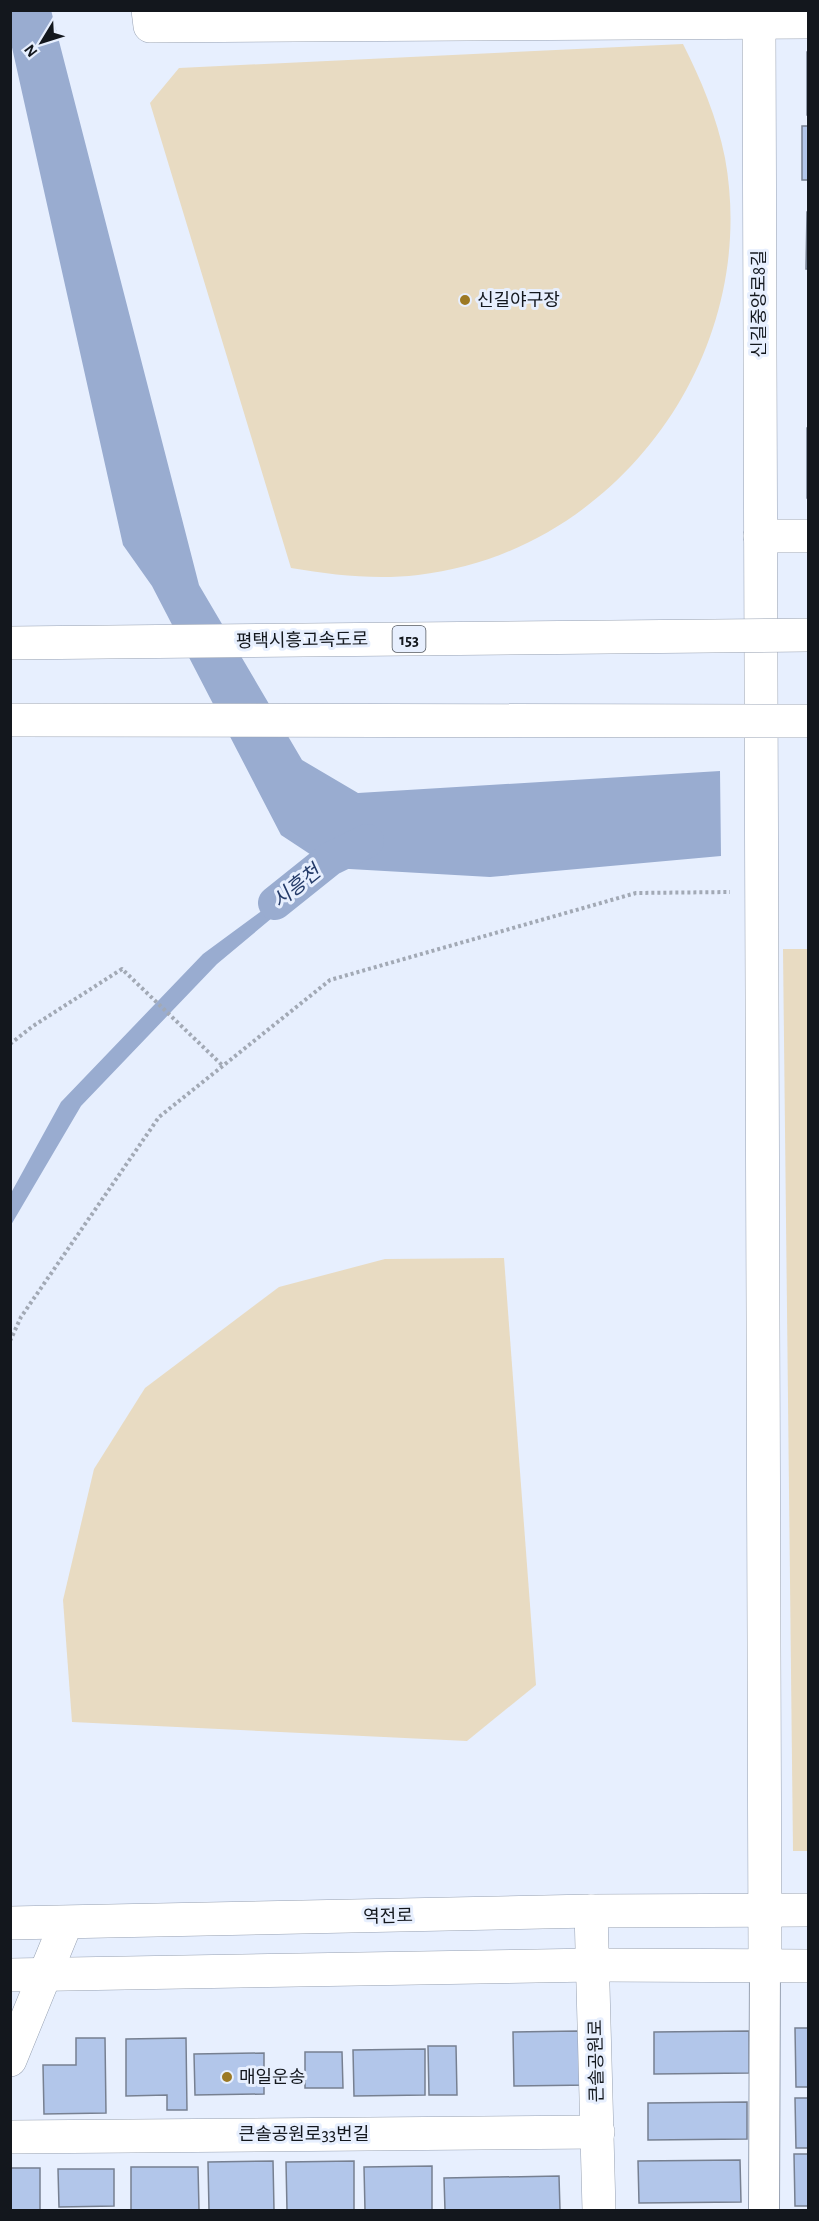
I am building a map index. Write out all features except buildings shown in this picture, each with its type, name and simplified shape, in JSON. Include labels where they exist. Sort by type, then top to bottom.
[{"type":"main road","points":[[149,18],[623,17],[759,23],[808,22]]},
{"type":"main road","name":"신길중앙로8길","points":[[759,23],[765,1911]]},
{"type":"main road","points":[[760,536],[808,536]]},
{"type":"main road","name":"평택시흥고속도로","points":[[10,643],[808,635]]},
{"type":"main road","points":[[10,720],[808,721]]},
{"type":"main road","name":"역전로","points":[[10,1923],[591,1911],[808,1910]]},
{"type":"main road","name":"큰솔공원로","points":[[591,1911],[600,2211]]},
{"type":"main road","points":[[765,1911],[765,1966]]},
{"type":"main road","points":[[10,2060],[66,1923]]},
{"type":"main road","points":[[10,1975],[594,1965],[808,1966]]},
{"type":"main road","name":"큰솔공원로33번길","points":[[10,2137],[598,2132]]},
{"type":"street","points":[[764,2211],[765,1966]]},
{"type":"path","points":[[10,1341],[21,1317],[159,1117],[330,980],[636,892],[739,892]]},
{"type":"path","points":[[10,1044],[33,1026],[122,969],[224,1066]]},
{"type":"shaded area","name":"신길야구장","points":[[683,44],[708,99],[722,143],[730,232],[720,303],[696,370],[660,432],[612,485],[555,528],[490,559],[418,575],[386,577],[354,576],[291,568],[150,103],[179,68]]},
{"type":"shaded area","points":[[783,949],[808,949],[808,1851],[793,1851]]},
{"type":"shaded area","points":[[504,1258],[536,1685],[467,1741],[72,1722],[63,1600],[94,1469],[145,1388],[279,1287],[385,1259]]},
{"type":"water","points":[[51,10],[199,585],[302,760],[358,793],[720,771],[721,856],[490,877],[332,868],[217,964],[81,1106],[11,1225],[11,1193],[61,1102],[203,954],[325,864],[281,835],[152,586],[123,545],[11,43],[11,11]]},
{"type":"waterway","name":"시흥천","points":[[275,903],[330,859],[367,841]]},
{"type":"place","name":"신길야구장","points":[[465,300]]},
{"type":"place","name":"매일운송","points":[[227,2077]]}]
